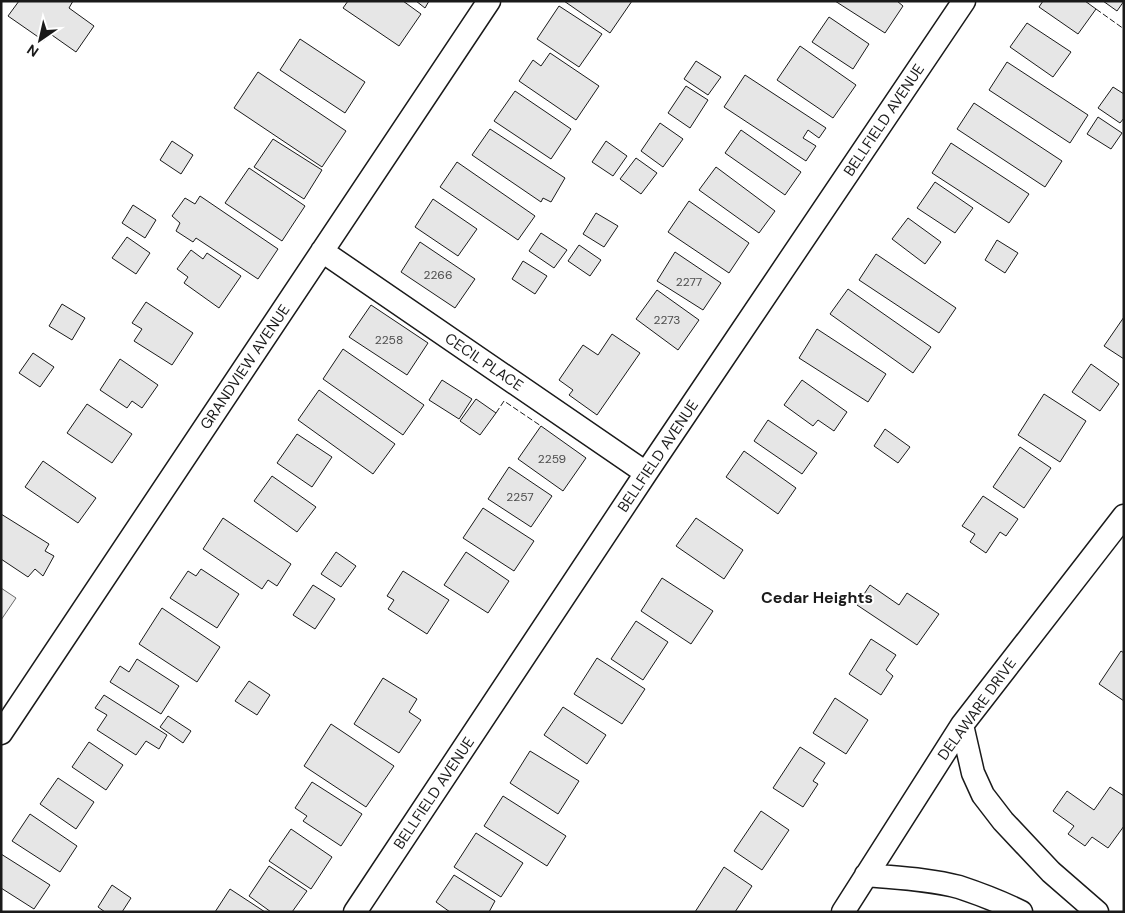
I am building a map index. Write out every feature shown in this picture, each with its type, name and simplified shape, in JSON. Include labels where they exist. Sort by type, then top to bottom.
[{"type":"street","name":"GRANDVIEW AVENUE","points":[[1,733],[489,1]]},
{"type":"street","name":"BELLFIELD AVENUE","points":[[355,912],[646,473],[964,1]]},
{"type":"street","name":"CECIL PLACE","points":[[322,251],[646,473]]},
{"type":"street","name":"DELAWARE DRIVE","points":[[843,912],[962,725],[1124,516]]},
{"type":"street","points":[[962,725],[973,773],[984,795],[1003,821],[1051,872],[1097,912]]},
{"type":"street","points":[[866,875],[920,880],[958,887],[1002,902],[1021,912]]},
{"type":"shaded area","points":[[1,588],[16,598],[1,620]]},
{"type":"building","points":[[19,1],[73,1],[69,8],[94,26],[76,52],[49,33],[44,41],[8,16]]},
{"type":"building","points":[[348,1],[403,1],[421,14],[399,46],[343,8]]},
{"type":"building","points":[[416,1],[429,1],[425,8]]},
{"type":"building","points":[[564,1],[632,1],[610,33]]},
{"type":"building","points":[[835,1],[897,1],[903,6],[885,33]]},
{"type":"building","points":[[1043,1],[1085,1],[1096,9],[1078,34],[1039,7]]},
{"type":"building","points":[[1103,1],[1124,1],[1117,11]]},
{"type":"building","points":[[559,6],[602,34],[579,67],[537,39]]},
{"type":"building","points":[[829,17],[869,44],[853,69],[812,42]]},
{"type":"building","points":[[1027,23],[1071,52],[1053,77],[1010,47]]},
{"type":"building","points":[[300,39],[365,82],[345,113],[280,70]]},
{"type":"building","points":[[800,46],[856,85],[833,118],[777,80]]},
{"type":"building","points":[[550,53],[599,86],[576,120],[519,81],[533,60],[541,66]]},
{"type":"building","points":[[696,61],[721,77],[708,95],[684,79]]},
{"type":"building","points":[[1007,62],[1088,115],[1070,143],[989,90]]},
{"type":"building","points":[[258,72],[346,131],[322,167],[234,108]]},
{"type":"building","points":[[745,75],[826,128],[819,138],[808,130],[803,138],[816,146],[806,161],[724,107]]},
{"type":"building","points":[[686,86],[708,100],[690,128],[668,113]]},
{"type":"building","points":[[1113,87],[1124,94],[1124,118],[1120,123],[1098,108]]},
{"type":"building","points":[[515,91],[571,129],[551,159],[494,121]]},
{"type":"building","points":[[974,103],[1062,161],[1045,187],[957,129]]},
{"type":"building","points":[[1098,117],[1122,133],[1111,149],[1087,134]]},
{"type":"building","points":[[660,123],[683,139],[663,167],[641,151]]},
{"type":"building","points":[[490,129],[565,178],[551,202],[543,198],[541,202],[472,155]]},
{"type":"building","points":[[741,130],[801,172],[785,195],[725,153]]},
{"type":"building","points":[[273,139],[322,170],[304,199],[254,167]]},
{"type":"building","points":[[172,141],[193,155],[181,174],[160,160]]},
{"type":"building","points":[[606,141],[627,156],[613,176],[592,162]]},
{"type":"building","points":[[951,143],[1029,194],[1009,223],[932,173]]},
{"type":"building","points":[[636,158],[657,173],[641,194],[620,179]]},
{"type":"building","points":[[457,162],[535,216],[518,240],[440,187]]},
{"type":"building","points":[[716,167],[775,211],[759,233],[699,190]]},
{"type":"building","points":[[249,168],[305,206],[282,241],[225,203]]},
{"type":"building","points":[[935,182],[973,208],[955,233],[917,208]]},
{"type":"building","points":[[200,196],[278,249],[258,279],[196,238],[193,242],[176,231],[180,223],[172,216],[185,198],[195,204]]},
{"type":"building","points":[[433,199],[477,229],[458,256],[415,227]]},
{"type":"building","points":[[689,201],[749,243],[729,273],[668,232]]},
{"type":"building","points":[[133,205],[156,220],[145,238],[122,223]]},
{"type":"building","points":[[596,213],[618,226],[604,247],[583,234]]},
{"type":"building","points":[[908,218],[941,242],[925,264],[892,239]]},
{"type":"building","points":[[541,233],[567,250],[554,268],[529,251]]},
{"type":"building","points":[[127,237],[150,253],[136,274],[112,258]]},
{"type":"building","points":[[997,240],[1018,253],[1005,273],[985,260]]},
{"type":"building","points":[[420,242],[475,279],[455,308],[401,272]]},
{"type":"building","points":[[579,245],[601,260],[590,276],[568,261]]},
{"type":"building","points":[[191,250],[203,259],[207,253],[241,276],[219,308],[184,283],[188,277],[177,269]]},
{"type":"building","points":[[675,252],[721,283],[703,310],[657,281]]},
{"type":"building","points":[[876,254],[956,308],[939,333],[859,280]]},
{"type":"building","points":[[523,261],[547,276],[535,294],[512,279]]},
{"type":"building","points":[[848,289],[931,347],[913,373],[830,314]]},
{"type":"building","points":[[657,290],[699,320],[678,350],[636,319]]},
{"type":"building","points":[[146,302],[193,333],[172,365],[134,341],[142,329],[132,323]]},
{"type":"building","points":[[62,304],[85,318],[72,340],[49,326]]},
{"type":"building","points":[[371,305],[428,343],[407,375],[349,337]]},
{"type":"building","points":[[1124,317],[1124,359],[1104,346]]},
{"type":"building","points":[[817,329],[886,374],[868,402],[799,358]]},
{"type":"building","points":[[612,334],[640,353],[597,415],[569,395],[573,390],[559,380],[583,345],[598,355]]},
{"type":"building","points":[[343,349],[424,405],[403,435],[323,379]]},
{"type":"building","points":[[33,353],[54,367],[40,387],[19,373]]},
{"type":"building","points":[[120,359],[158,385],[142,408],[132,401],[127,408],[100,390]]},
{"type":"building","points":[[1091,364],[1119,384],[1100,411],[1072,392]]},
{"type":"building","points":[[442,380],[472,399],[459,419],[429,400]]},
{"type":"building","points":[[802,380],[847,412],[834,431],[818,420],[813,426],[784,405]]},
{"type":"building","points":[[319,390],[395,444],[373,474],[298,420]]},
{"type":"building","points":[[1044,394],[1086,421],[1060,462],[1018,435]]},
{"type":"building","points":[[476,399],[496,413],[480,435],[460,421]]},
{"type":"building","points":[[87,404],[132,434],[112,463],[67,433]]},
{"type":"building","points":[[768,420],[817,453],[802,474],[754,441]]},
{"type":"building","points":[[541,426],[586,458],[563,491],[518,459]]},
{"type":"building","points":[[885,429],[910,447],[898,463],[874,446]]},
{"type":"building","points":[[297,434],[332,457],[312,487],[277,463]]},
{"type":"building","points":[[1020,447],[1051,468],[1024,508],[993,487]]},
{"type":"building","points":[[744,451],[796,488],[778,514],[726,477]]},
{"type":"building","points":[[43,461],[96,498],[78,523],[25,487]]},
{"type":"building","points":[[509,467],[552,496],[531,527],[488,499]]},
{"type":"building","points":[[272,476],[316,507],[297,532],[254,501]]},
{"type":"building","points":[[983,496],[1018,519],[1006,536],[1000,532],[986,553],[970,542],[975,534],[962,526]]},
{"type":"building","points":[[483,508],[534,541],[514,571],[463,538]]},
{"type":"building","points":[[1,514],[49,544],[45,551],[54,556],[43,576],[35,569],[28,577],[1,559]]},
{"type":"building","points":[[223,518],[291,564],[277,586],[268,580],[262,589],[203,549]]},
{"type":"building","points":[[696,518],[743,550],[724,579],[676,546]]},
{"type":"building","points":[[336,552],[356,566],[341,587],[321,574]]},
{"type":"building","points":[[466,552],[509,581],[488,613],[444,585]]},
{"type":"building","points":[[201,569],[239,594],[217,628],[170,598],[188,571],[196,576]]},
{"type":"building","points":[[403,571],[449,600],[427,634],[388,609],[394,600],[387,596]]},
{"type":"building","points":[[662,578],[713,611],[691,644],[641,611]]},
{"type":"building","points":[[313,585],[335,599],[315,629],[293,615]]},
{"type":"building","points":[[870,585],[899,605],[907,593],[939,614],[917,645],[857,605]]},
{"type":"building","points":[[162,608],[220,647],[197,682],[139,644]]},
{"type":"building","points":[[636,621],[668,642],[643,680],[611,659]]},
{"type":"building","points":[[871,639],[896,655],[886,670],[893,676],[881,695],[849,674]]},
{"type":"building","points":[[1121,651],[1124,653],[1124,701],[1099,684]]},
{"type":"building","points":[[597,658],[645,689],[622,724],[574,694]]},
{"type":"building","points":[[137,659],[179,686],[161,714],[110,682],[120,666],[129,672]]},
{"type":"building","points":[[383,678],[417,699],[409,712],[421,720],[399,753],[354,724]]},
{"type":"building","points":[[249,681],[270,695],[257,715],[235,701]]},
{"type":"building","points":[[104,695],[167,735],[159,749],[146,741],[136,755],[97,730],[107,715],[95,708]]},
{"type":"building","points":[[835,698],[868,720],[846,754],[813,733]]},
{"type":"building","points":[[563,707],[606,735],[587,764],[544,735]]},
{"type":"building","points":[[168,716],[191,731],[183,743],[160,727]]},
{"type":"building","points":[[331,724],[394,766],[366,807],[304,766]]},
{"type":"building","points":[[89,742],[123,765],[106,790],[72,767]]},
{"type":"building","points":[[800,747],[825,763],[813,781],[818,784],[803,807],[773,788]]},
{"type":"building","points":[[530,751],[579,781],[558,814],[510,783]]},
{"type":"building","points":[[58,778],[94,802],[76,829],[40,804]]},
{"type":"building","points":[[312,782],[362,814],[341,846],[303,821],[307,816],[295,808]]},
{"type":"building","points":[[1110,787],[1124,796],[1124,826],[1108,848],[1092,837],[1085,846],[1068,834],[1074,826],[1053,811],[1067,791],[1094,810]]},
{"type":"building","points":[[503,796],[566,836],[547,866],[484,826]]},
{"type":"building","points":[[761,811],[789,830],[762,870],[734,851]]},
{"type":"building","points":[[30,814],[77,846],[60,872],[12,841]]},
{"type":"building","points":[[291,829],[332,857],[311,889],[269,861]]},
{"type":"building","points":[[476,833],[523,863],[501,897],[454,867]]},
{"type":"building","points":[[1,854],[50,885],[34,909],[1,888]]},
{"type":"building","points":[[269,866],[307,891],[292,912],[271,912],[249,896]]},
{"type":"building","points":[[724,867],[752,886],[735,912],[695,912]]},
{"type":"building","points":[[454,875],[495,901],[489,912],[450,912],[436,902]]},
{"type":"building","points":[[112,885],[131,898],[122,912],[105,912],[98,907]]},
{"type":"building","points":[[230,889],[265,912],[215,912]]},
{"type":"fence","points":[[1096,9],[1124,29]]},
{"type":"fence","points":[[496,413],[504,401],[541,426]]},
{"type":"district","name":"Cedar Heights","points":[[817,597]]}]
